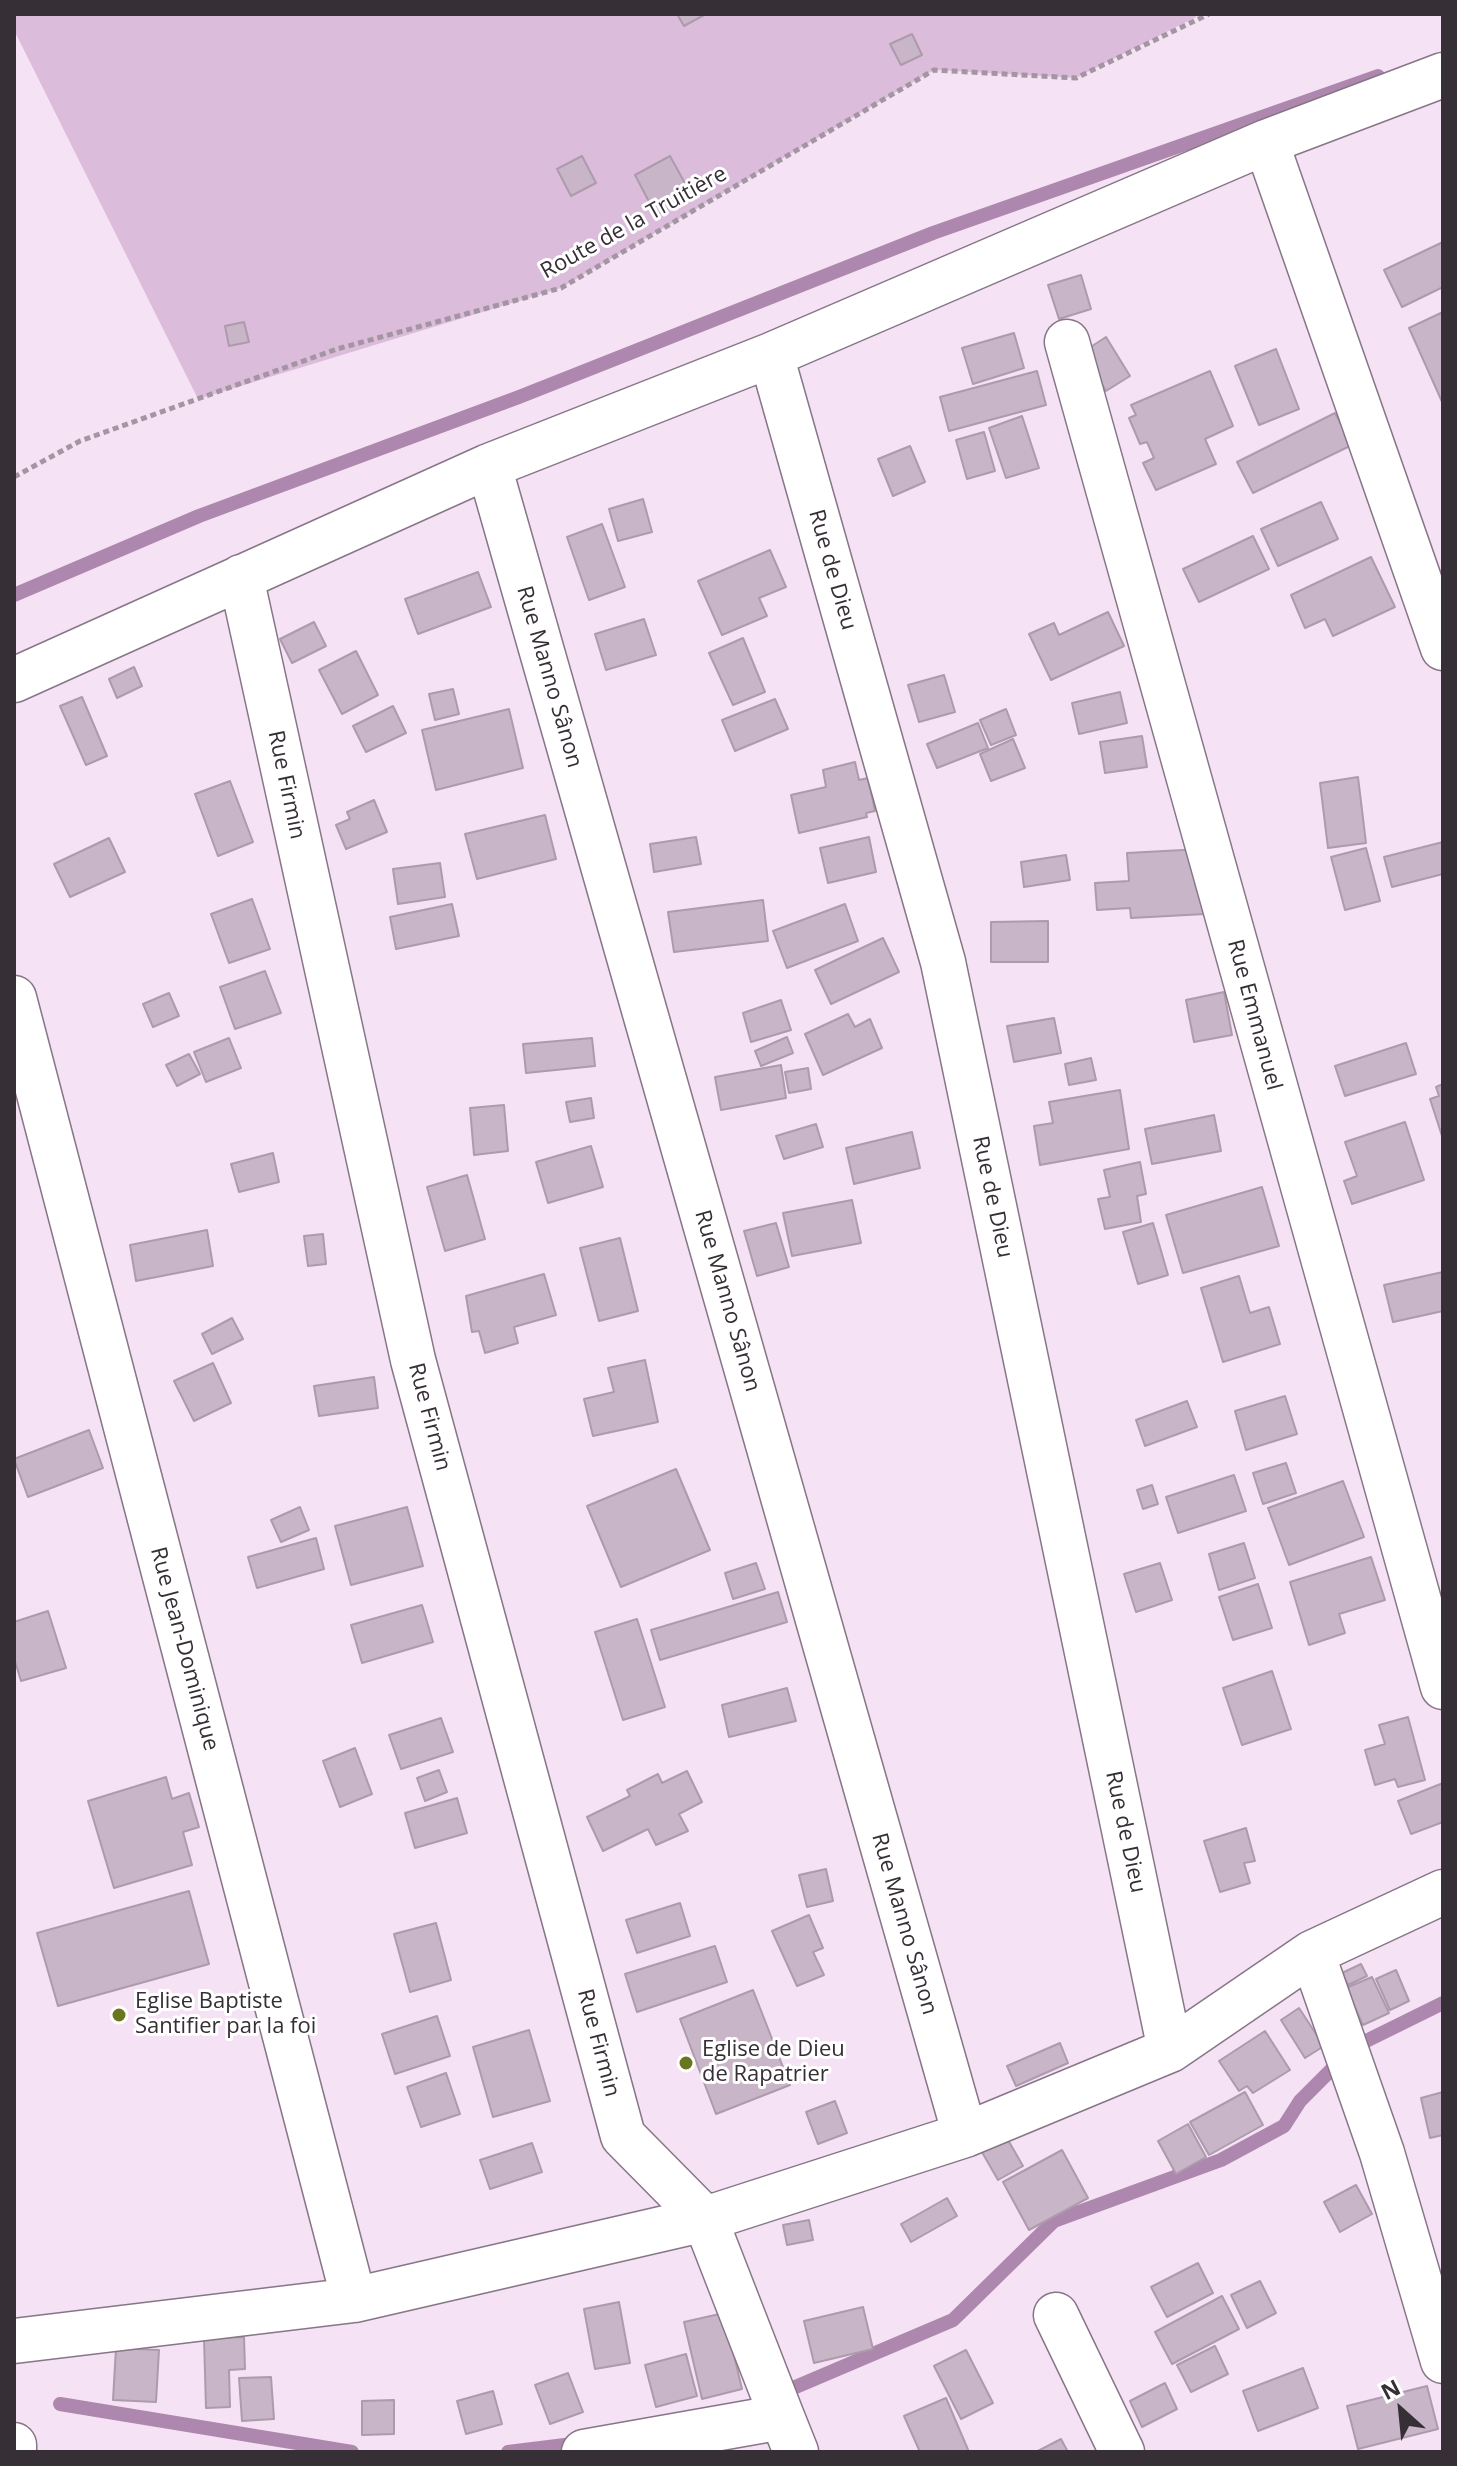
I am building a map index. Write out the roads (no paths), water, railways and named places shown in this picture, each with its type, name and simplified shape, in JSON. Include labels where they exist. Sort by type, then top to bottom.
[{"type":"street","points":[[14,680],[489,466],[771,355],[1266,142],[1443,75]]},
{"type":"street","points":[[1266,142],[1443,648]]},
{"type":"street","name":"Rue Emmanuel","points":[[1067,342],[1443,1687]]},
{"type":"street","name":"Rue de Dieu","points":[[771,355],[943,962],[1170,2050]]},
{"type":"street","name":"Rue Manno Sânon","points":[[489,466],[965,2135]]},
{"type":"street","name":"Rue Firmin","points":[[241,577],[413,1360],[623,2136],[705,2219]]},
{"type":"street","name":"Rue Jean-Dominique","points":[[14,998],[354,2300]]},
{"type":"street","points":[[14,2341],[354,2300],[705,2219],[965,2135],[1170,2050],[1312,1953],[1443,1892]]},
{"type":"street","points":[[1312,1953],[1382,2153],[1443,2361]]},
{"type":"street","points":[[584,2452],[789,2434],[705,2219]]},
{"type":"street","points":[[1056,2315],[1122,2452]]},
{"type":"street","points":[[14,2445],[14,2452]]},
{"type":"waterway","points":[[14,595],[199,516],[519,397],[933,233],[1378,76]]},
{"type":"waterway","points":[[1362,2043],[1443,2003]]},
{"type":"waterway","points":[[779,2394],[953,2320],[1054,2221],[1221,2160],[1284,2126],[1300,2101],[1331,2070]]},
{"type":"waterway","points":[[60,2404],[352,2452]]},
{"type":"waterway","points":[[508,2452],[581,2443]]},
{"type":"place","name":"Eglise Baptiste Santifier par la foi","points":[[119,2015]]},
{"type":"place","name":"Eglise de Dieu de Rapatrier","points":[[686,2063]]}]
